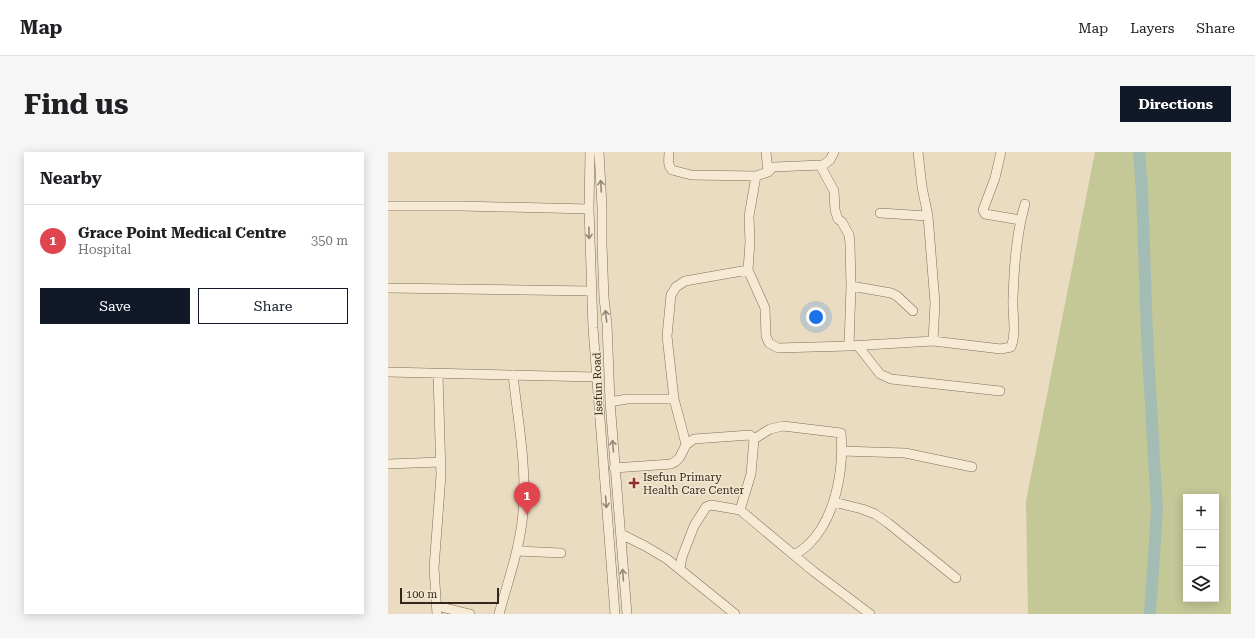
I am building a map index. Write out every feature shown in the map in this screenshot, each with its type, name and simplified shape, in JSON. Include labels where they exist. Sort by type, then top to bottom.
[{"type":"street","name":"Isefun Road","points":[[590,152],[589,209],[596,377],[615,614]]},
{"type":"street","name":"Isefun Road","points":[[599,152],[604,298],[607,324],[610,402],[614,468],[627,614]]},
{"type":"street","points":[[669,152],[668,163],[672,170],[691,175],[756,176],[768,172],[773,167],[820,166],[830,160],[834,152]]},
{"type":"street","points":[[766,152],[768,172]]},
{"type":"street","points":[[918,152],[922,187],[928,216],[935,303],[933,341]]},
{"type":"street","points":[[1001,152],[995,178],[983,210],[985,214],[1020,220]]},
{"type":"street","points":[[820,166],[834,191],[835,210],[838,219],[842,222],[849,235],[851,286],[849,346]]},
{"type":"street","points":[[756,176],[749,216],[750,242],[748,270],[765,308],[766,336],[769,343],[778,348],[858,346],[933,341],[1001,349],[1011,347],[1014,340],[1012,304],[1014,274],[1020,220],[1025,204]]},
{"type":"street","points":[[388,206],[589,209]]},
{"type":"street","points":[[880,213],[928,216]]},
{"type":"street","points":[[686,444],[674,399],[666,336],[670,294],[676,287],[685,281],[748,270]]},
{"type":"street","points":[[851,286],[891,293],[897,296],[913,311]]},
{"type":"street","points":[[388,288],[592,291]]},
{"type":"street","points":[[858,346],[880,374],[891,379],[1000,390]]},
{"type":"street","points":[[388,372],[596,377]]},
{"type":"street","points":[[438,374],[441,475],[434,568],[437,610],[470,614]]},
{"type":"street","points":[[499,614],[517,551],[523,513],[524,470],[513,375]]},
{"type":"street","points":[[610,402],[627,399],[674,399]]},
{"type":"street","points":[[754,439],[770,429],[783,426],[841,433],[842,450],[840,475],[834,502],[820,530],[809,544],[794,555]]},
{"type":"street","points":[[614,468],[671,464],[676,462],[681,456],[686,444],[694,439],[750,435],[754,439]]},
{"type":"street","points":[[740,510],[751,474],[754,439]]},
{"type":"street","points":[[842,450],[904,453],[972,467]]},
{"type":"street","points":[[388,464],[441,462]]},
{"type":"street","points":[[834,502],[862,508],[875,514],[956,578]]},
{"type":"street","points":[[680,568],[682,556],[694,526],[706,507],[711,505],[740,510],[812,571],[870,614]]},
{"type":"street","points":[[621,534],[645,546],[680,568],[735,614]]},
{"type":"street","points":[[517,551],[561,553]]},
{"type":"street","points":[[667,559],[682,556]]},
{"type":"green space","points":[[1095,152],[1231,152],[1231,614],[1028,614],[1026,501]]},
{"type":"waterway","points":[[1139,152],[1157,511],[1150,614]]},
{"type":"place","name":"Isefun Primary Health Care Center","points":[[634,483]]},
{"type":"place","name":"Grace Point Medical Centre","points":[[527,515]]}]
